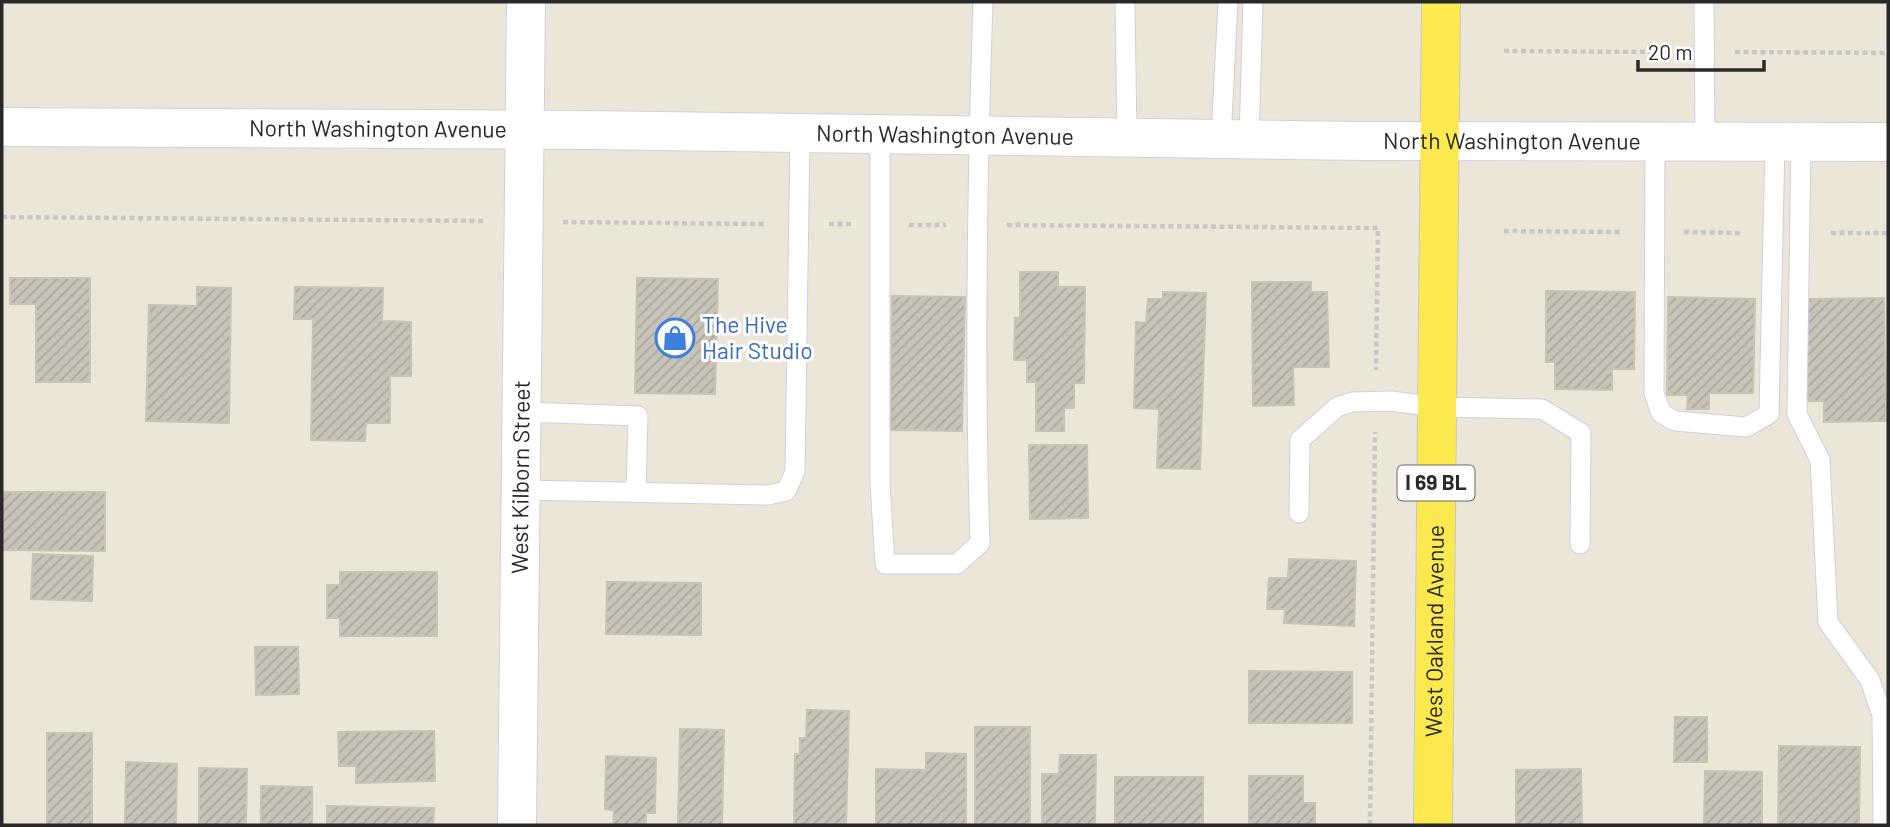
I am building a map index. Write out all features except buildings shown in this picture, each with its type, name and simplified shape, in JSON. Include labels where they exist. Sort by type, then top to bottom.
[{"type":"main road","name":"I 69 BL","points":[[1437,141],[1441,2]]},
{"type":"main road","name":"West Oakland Avenue","points":[[1433,825],[1437,141]]},
{"type":"street","name":"West Kilborn Street","points":[[517,825],[524,412],[526,2]]},
{"type":"street","name":"North Washington Avenue","points":[[2,127],[525,130],[1127,139],[1888,142]]},
{"type":"lane","points":[[880,137],[880,483],[885,564],[957,564],[980,543],[977,458],[979,137],[983,2]]},
{"type":"lane","points":[[1125,2],[1127,139]]},
{"type":"lane","points":[[1228,2],[1235,139]]},
{"type":"lane","points":[[1235,139],[1253,2]]},
{"type":"lane","points":[[1704,2],[1705,142]]},
{"type":"lane","points":[[523,490],[768,495],[786,491],[795,472],[800,136]]},
{"type":"lane","points":[[1655,143],[1654,393],[1661,413],[1675,421],[1746,427],[1769,414],[1773,233],[1788,141]]},
{"type":"lane","points":[[1788,141],[1800,233],[1797,414],[1819,460],[1828,622],[1870,680],[1882,715],[1883,825]]},
{"type":"lane","points":[[1299,513],[1300,440],[1337,407],[1352,402],[1391,401],[1436,407],[1542,410],[1581,433],[1580,544]]},
{"type":"lane","points":[[524,412],[638,416],[636,492]]},
{"type":"path","points":[[1504,231],[1773,233]]},
{"type":"path","points":[[1800,233],[1888,233]]},
{"type":"place","name":"The Hive Hair Studio","points":[[675,338]]}]
